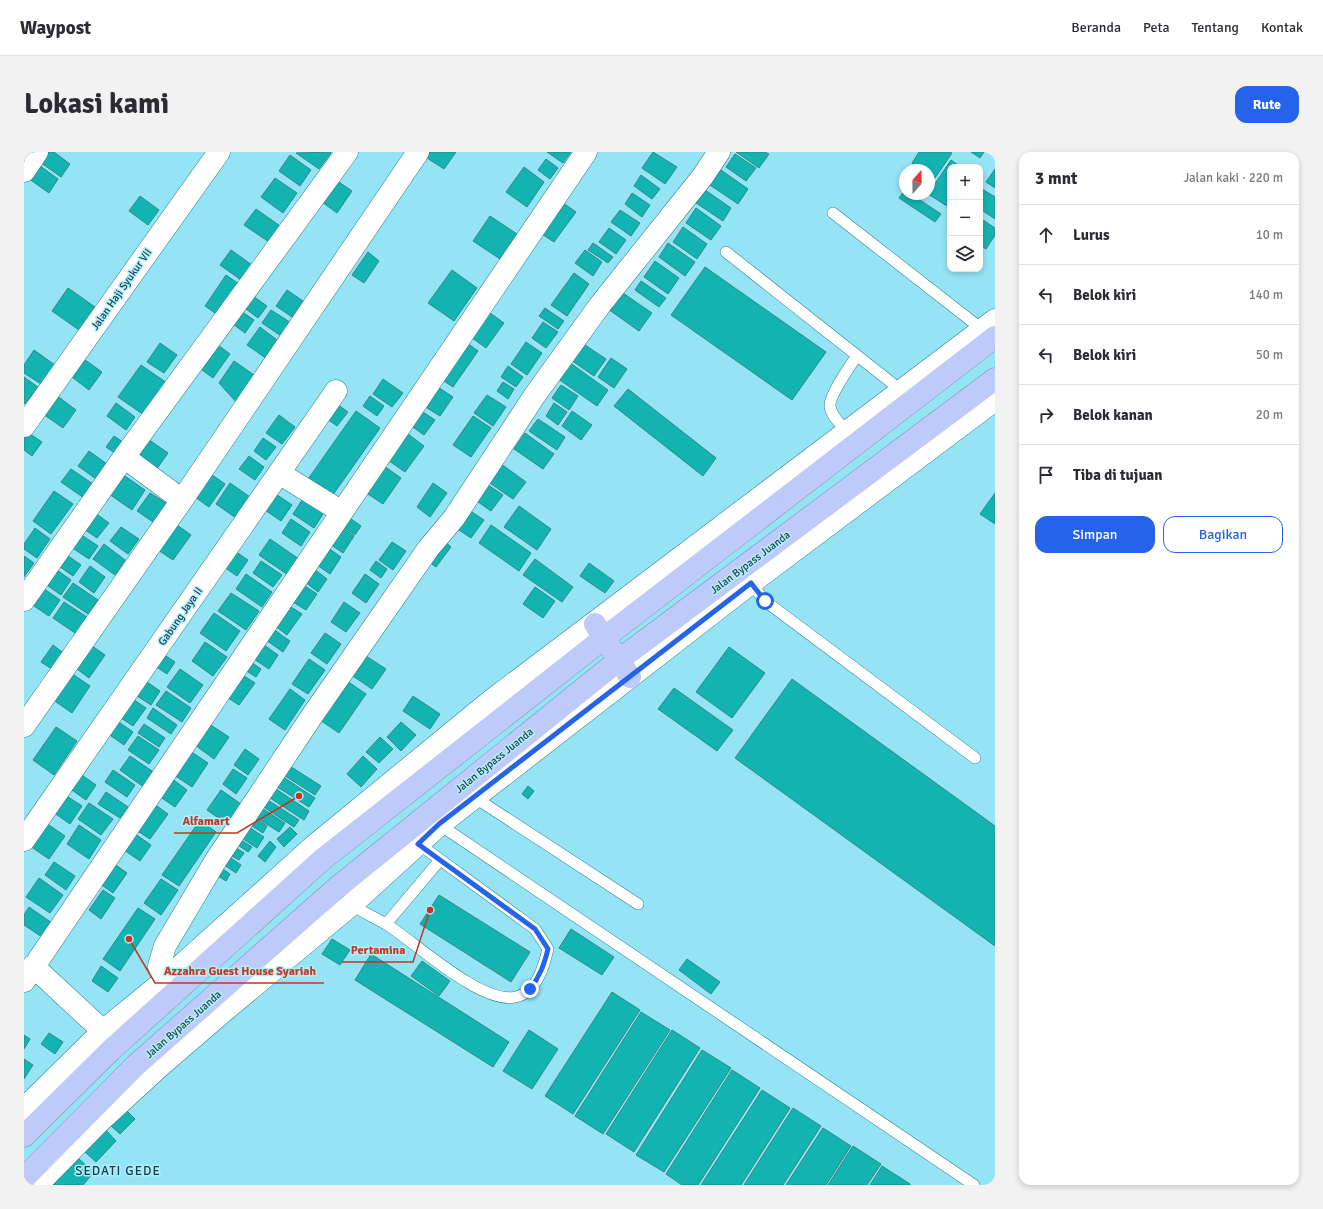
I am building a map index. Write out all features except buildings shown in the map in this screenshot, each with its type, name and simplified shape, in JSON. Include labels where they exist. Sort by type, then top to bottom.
[{"type":"highway","points":[[24,1136],[111,1050],[323,859],[600,631],[991,329]]},
{"type":"highway","name":"Jalan Bypass Juanda","points":[[24,1178],[136,1065],[332,892],[411,839],[624,668],[786,547],[995,379]]},
{"type":"highway","points":[[600,631],[624,668]]},
{"type":"street","points":[[24,171],[37,152]]},
{"type":"street","name":"Jalan Haji Syukur VII","points":[[24,426],[219,152]]},
{"type":"street","points":[[24,600],[124,457],[347,152]]},
{"type":"street","points":[[24,726],[182,500],[418,152]]},
{"type":"street","points":[[104,1031],[29,973],[586,152]]},
{"type":"street","points":[[164,981],[159,966],[165,946],[216,860],[301,732],[428,549],[454,518],[535,395],[600,305],[703,176],[719,152]]},
{"type":"street","points":[[852,437],[902,392],[991,329]]},
{"type":"street","name":"Gabung Jaya II","points":[[24,840],[336,391]]},
{"type":"street","points":[[434,819],[474,798],[624,668],[751,583],[786,547],[995,400]]},
{"type":"street","points":[[124,457],[182,500]]},
{"type":"street","points":[[279,473],[342,512]]},
{"type":"street","points":[[24,1109],[104,1031],[164,981],[314,846],[492,700],[600,631]]},
{"type":"street","points":[[37,1185],[99,1122],[160,1066],[224,1010],[351,905],[411,839]]},
{"type":"lane","points":[[833,213],[991,329]]},
{"type":"lane","points":[[726,252],[856,357],[902,392]]},
{"type":"lane","points":[[852,437],[834,417],[830,406],[831,398],[856,357]]},
{"type":"lane","points":[[751,583],[765,601],[975,758]]},
{"type":"lane","points":[[474,798],[638,904]]},
{"type":"lane","points":[[434,819],[974,1185]]},
{"type":"lane","points":[[332,892],[351,905],[386,924],[451,972],[477,988],[491,994],[516,997],[530,989],[544,966],[548,949],[543,938],[535,929],[411,839]]},
{"type":"lane","points":[[386,924],[440,860]]},
{"type":"place","name":"Alfamart","points":[[299,796]]},
{"type":"place","name":"Pertamina","points":[[430,910]]},
{"type":"place","name":"Azzahra Guest House Syariah","points":[[129,939]]},
{"type":"district","name":"SEDATI GEDE","points":[[118,1170]]},
{"type":"route","points":[[530,989],[544,966],[548,949],[543,938],[535,929],[418,844],[439,824],[751,583],[765,601]]}]
